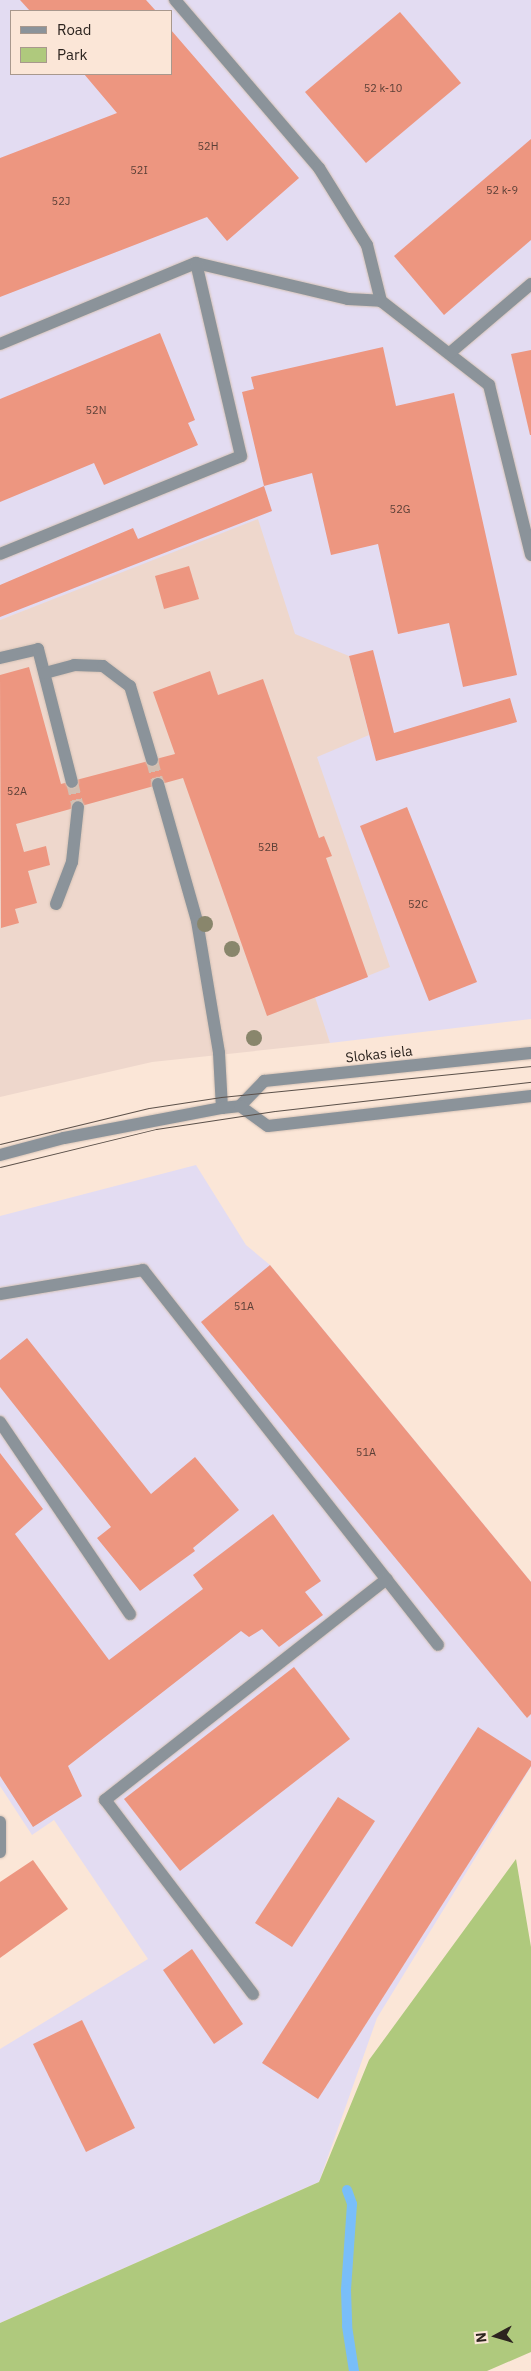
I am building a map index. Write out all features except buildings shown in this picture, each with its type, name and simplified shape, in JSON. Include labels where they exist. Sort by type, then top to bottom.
[{"type":"street","points":[[175,0],[319,168],[367,245],[381,301]]},
{"type":"street","points":[[0,554],[241,456],[196,263]]},
{"type":"street","points":[[0,344],[196,263],[348,299],[381,301],[451,352],[489,384],[531,555]]},
{"type":"street","points":[[451,352],[531,284]]},
{"type":"street","points":[[0,658],[38,649],[72,782]]},
{"type":"street","points":[[45,673],[74,665],[103,666],[130,686],[152,760]]},
{"type":"street","points":[[158,784],[197,921],[219,1053],[222,1108]]},
{"type":"street","points":[[56,904],[72,862],[78,807]]},
{"type":"street","name":"Slokas iela","points":[[240,1106],[264,1081],[531,1053]]},
{"type":"street","points":[[0,1155],[64,1138],[222,1108],[240,1106],[268,1126],[531,1096]]},
{"type":"street","points":[[0,1294],[144,1270],[438,1645]]},
{"type":"street","points":[[0,1422],[130,1614]]},
{"type":"street","points":[[253,1994],[105,1800],[387,1579]]},
{"type":"street","points":[[0,1822],[0,1852]]},
{"type":"shaded area","points":[[0,0],[531,0],[531,1019],[330,1043],[149,563],[0,620]]},
{"type":"shaded area","points":[[258,519],[295,634],[349,656],[369,735],[317,757],[390,967],[315,997],[330,1043],[152,1062],[0,1097],[0,620]]},
{"type":"shaded area","points":[[196,1165],[246,1245],[270,1265],[531,1582],[531,1767],[377,2018],[319,2182],[0,2323],[0,2049],[148,1959],[54,1820],[32,1835],[0,1786],[0,1216]]},
{"type":"green space","points":[[516,1859],[531,1947],[531,2352],[487,2371],[0,2371],[0,2323],[319,2182],[369,2060]]},
{"type":"waterway","points":[[347,2190],[352,2204],[346,2290],[347,2326],[354,2371]]},
{"type":"tunnel","points":[[152,760],[158,784]]},
{"type":"tunnel","points":[[72,782],[78,807]]},
{"type":"tram line","points":[[0,1144],[149,1108],[221,1097],[531,1066]]},
{"type":"tram line","points":[[0,1167],[156,1129],[275,1111],[531,1082]]}]
